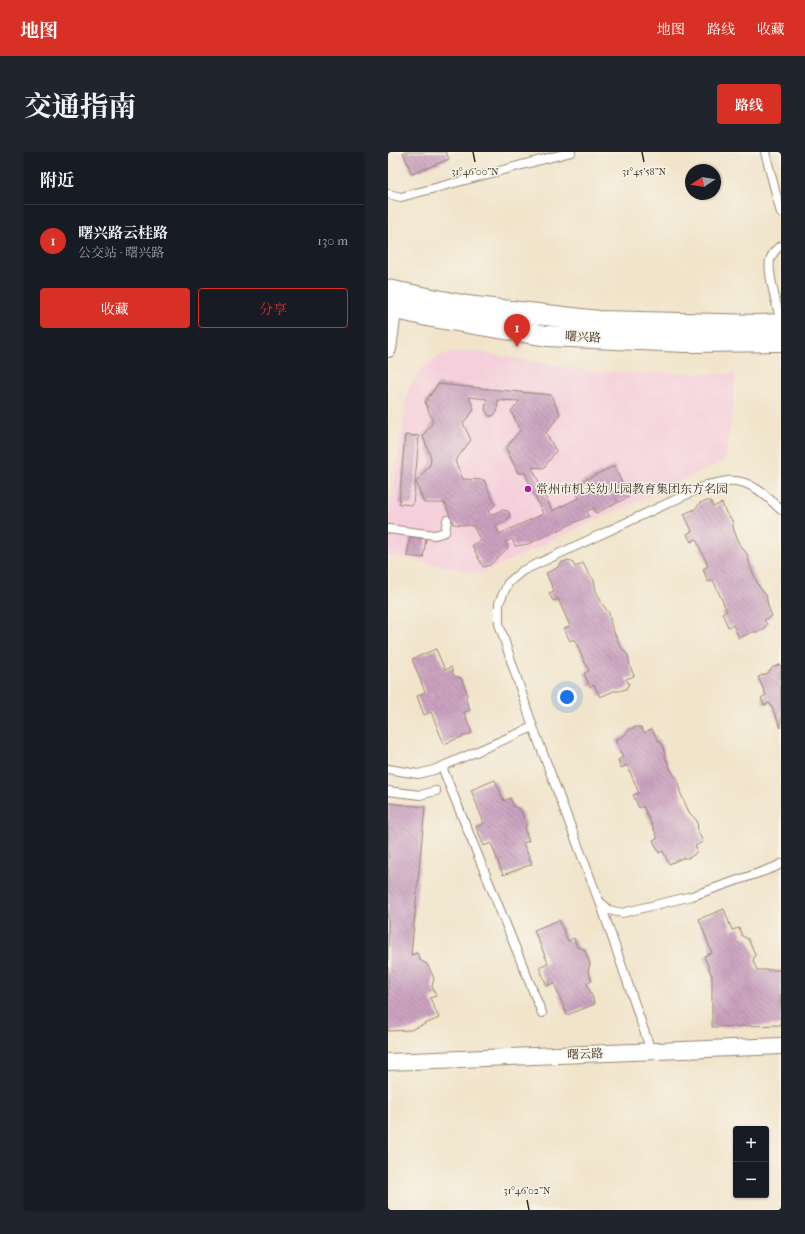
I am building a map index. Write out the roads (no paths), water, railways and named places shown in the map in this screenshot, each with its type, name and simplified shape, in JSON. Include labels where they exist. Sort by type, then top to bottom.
[{"type":"street","name":"曙兴路","points":[[391,299],[599,321],[760,325],[781,323]]},
{"type":"street","name":"曙兴路","points":[[391,299],[432,317],[547,336],[686,342],[781,341]]},
{"type":"street","points":[[388,349],[391,299]]},
{"type":"street","name":"曙云路","points":[[388,1062],[781,1046]]},
{"type":"lane","points":[[388,194],[401,197],[571,152]]},
{"type":"lane","points":[[765,152],[781,213]]},
{"type":"lane","points":[[781,246],[775,249],[770,261],[769,271],[781,323]]},
{"type":"lane","points":[[651,1051],[599,901],[533,727],[499,624],[499,603],[508,583],[522,571],[707,485],[730,481],[747,484],[766,494],[781,510]]},
{"type":"lane","points":[[388,529],[435,535],[445,532],[447,520]]},
{"type":"lane","points":[[388,770],[418,774],[434,770],[533,727]]},
{"type":"lane","points":[[442,766],[542,1013]]},
{"type":"lane","points":[[388,791],[420,795],[436,791]]},
{"type":"lane","points":[[599,901],[609,910],[622,913],[692,896],[781,864]]},
{"type":"place","name":"曙兴路云桂路","points":[[517,347]]},
{"type":"place","name":"常州市机关幼儿园教育集团东方名园","points":[[528,489]]}]
